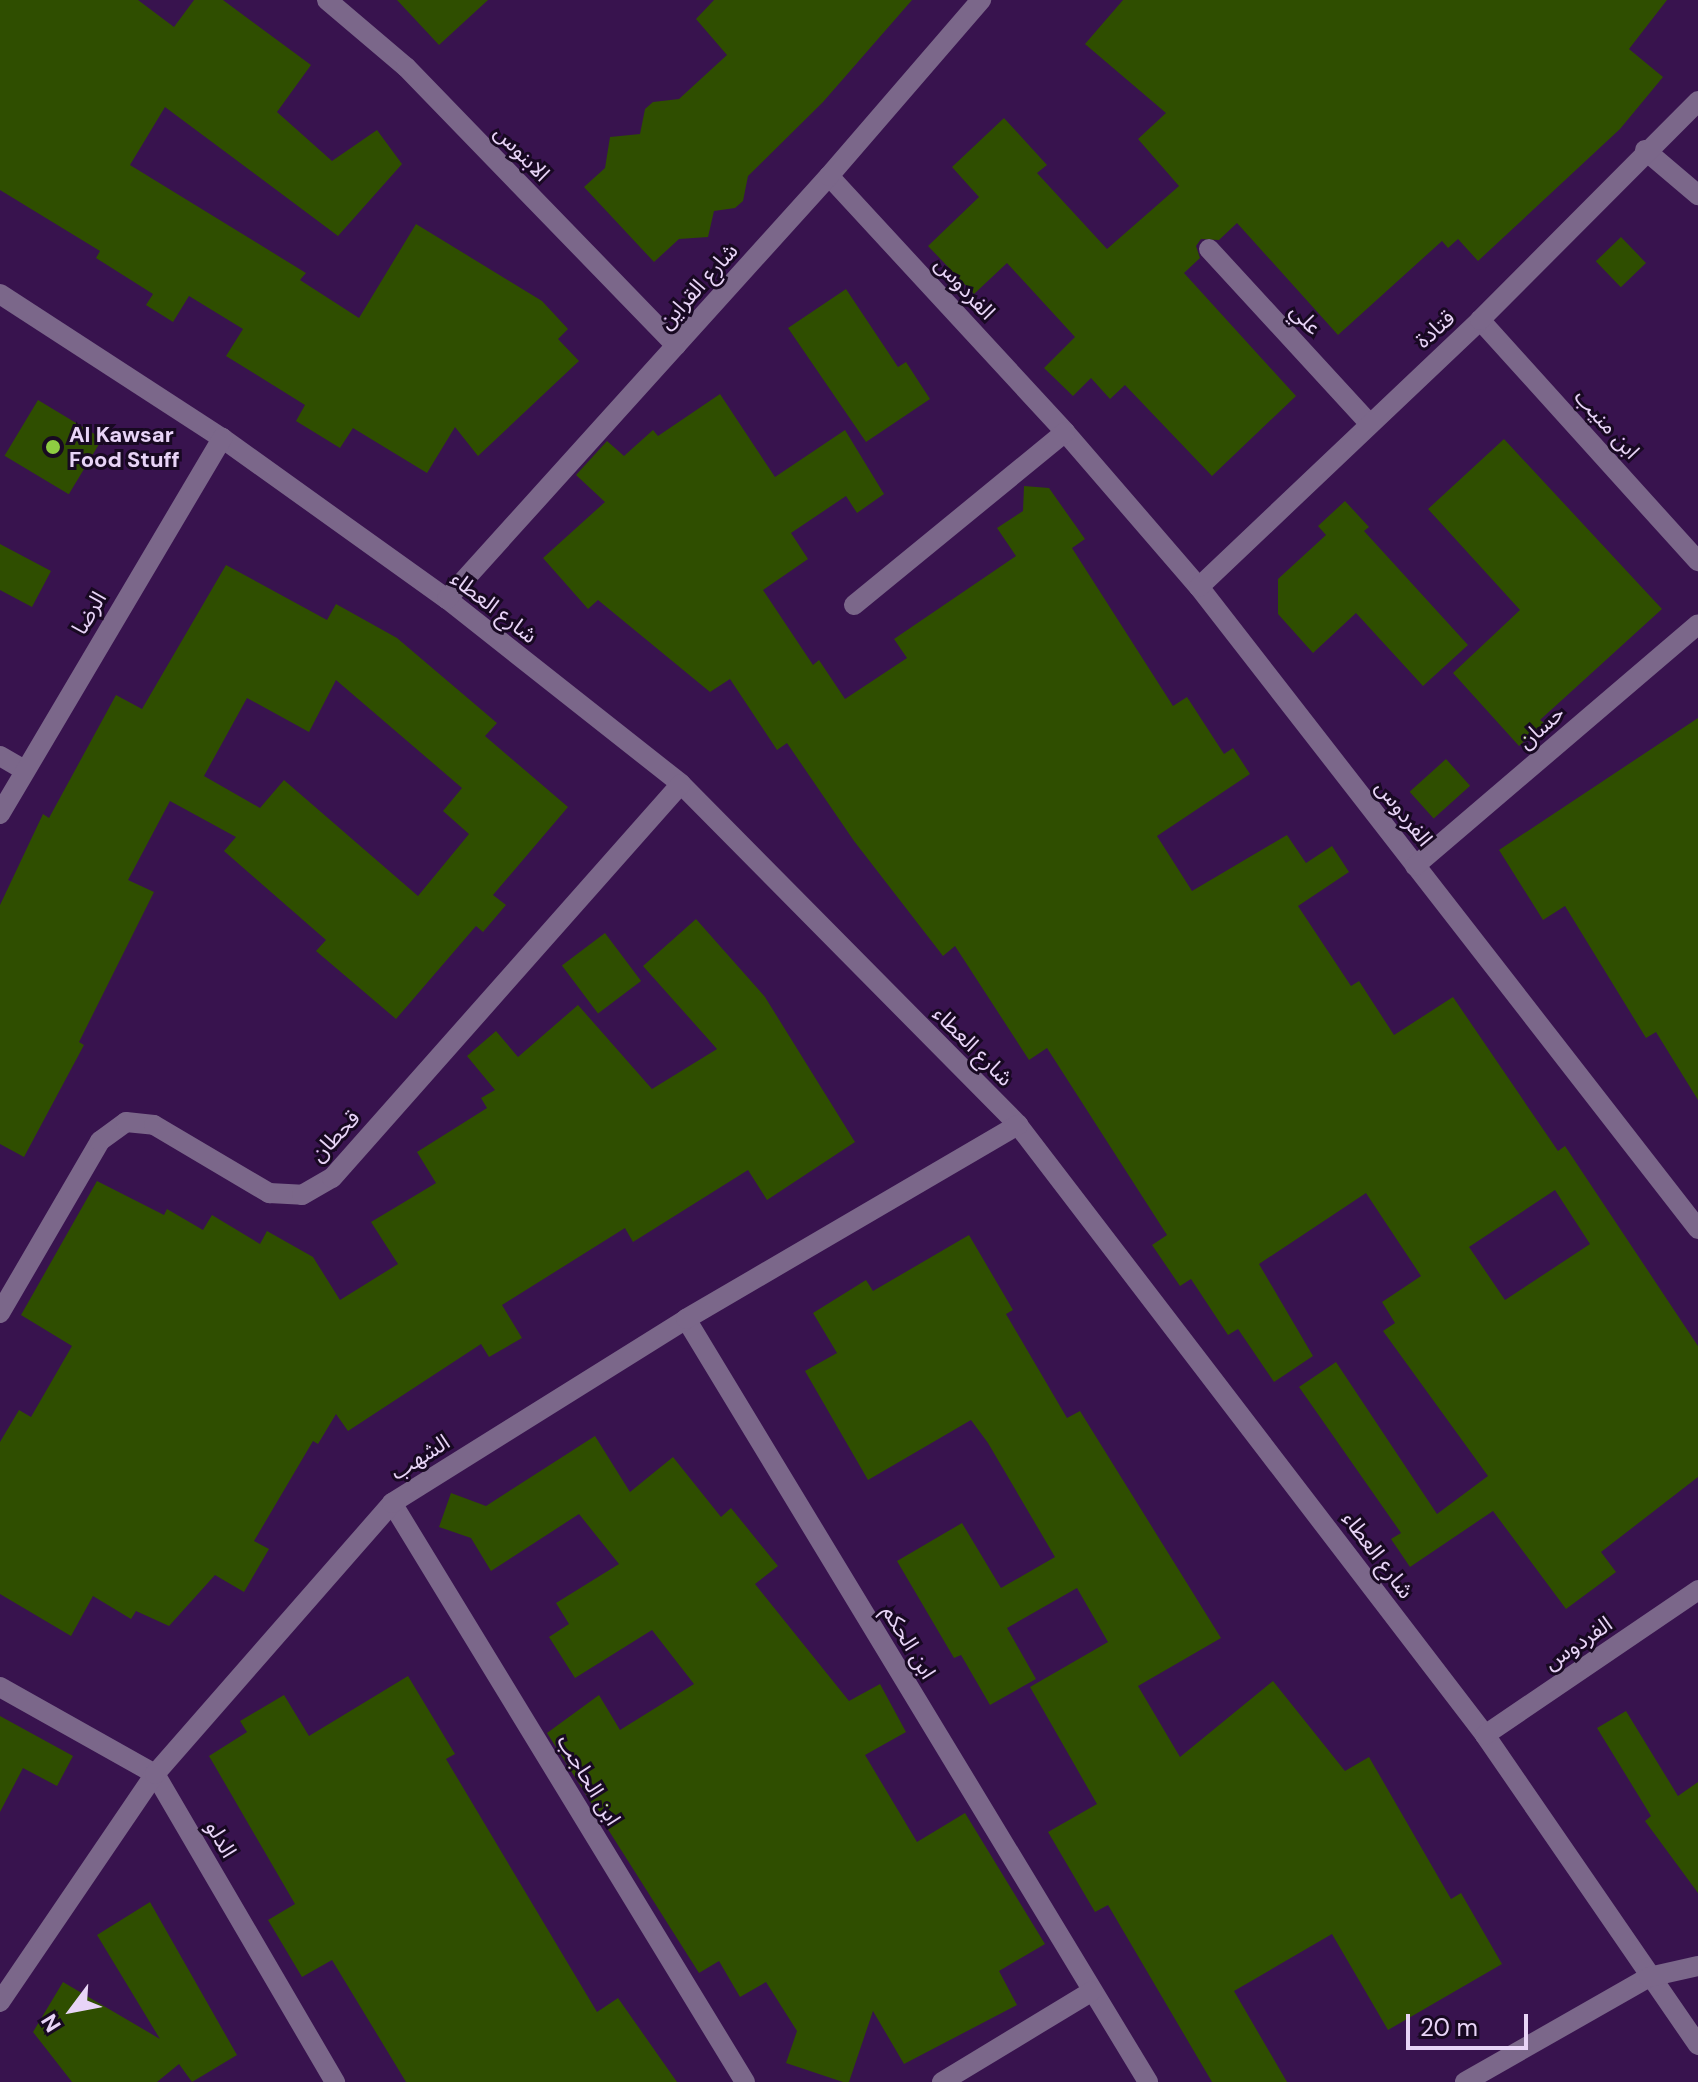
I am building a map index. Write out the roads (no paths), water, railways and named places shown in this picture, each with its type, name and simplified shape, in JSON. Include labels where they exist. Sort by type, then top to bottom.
[{"type":"street","name":"الابنوس","points":[[327,0],[406,67],[676,346]]},
{"type":"street","name":"شارع القراين","points":[[447,599],[829,176],[981,0]]},
{"type":"street","name":"قتادة","points":[[1199,587],[1368,422],[1480,320],[1645,150],[1698,101]]},
{"type":"street","points":[[1645,150],[1698,195]]},
{"type":"street","name":"الفردوس","points":[[829,176],[1065,432],[1199,587],[1415,866],[1589,1083],[1698,1229]]},
{"type":"street","name":"علي","points":[[1209,249],[1368,422]]},
{"type":"street","name":"شارع العطاء","points":[[0,294],[222,438],[447,599],[681,784],[1018,1125],[1485,1735],[1698,2045]]},
{"type":"street","name":"ابن منيب","points":[[1480,320],[1698,561]]},
{"type":"street","points":[[854,605],[1065,432]]},
{"type":"street","name":"الرضا","points":[[0,814],[222,438]]},
{"type":"street","name":"حسان","points":[[1415,866],[1698,624]]},
{"type":"street","points":[[0,756],[24,770]]},
{"type":"street","name":"قحطان","points":[[0,1313],[100,1141],[126,1122],[154,1125],[269,1193],[302,1195],[332,1178],[681,784]]},
{"type":"street","name":"الشهب","points":[[0,2002],[155,1774],[392,1503],[686,1319],[1018,1125]]},
{"type":"street","name":"ابن الحكم","points":[[686,1319],[1148,2082]]},
{"type":"street","name":"ابن الحاجب","points":[[392,1503],[745,2082]]},
{"type":"street","name":"الفردوس","points":[[1485,1735],[1698,1590]]},
{"type":"street","points":[[0,1687],[155,1774]]},
{"type":"street","name":"الدلو","points":[[155,1774],[335,2082]]},
{"type":"street","points":[[1465,2082],[1649,1977],[1698,1966]]},
{"type":"street","points":[[942,2082],[1092,1991]]},
{"type":"place","name":"Al Kawsar Food Stuff","points":[[53,447]]}]
